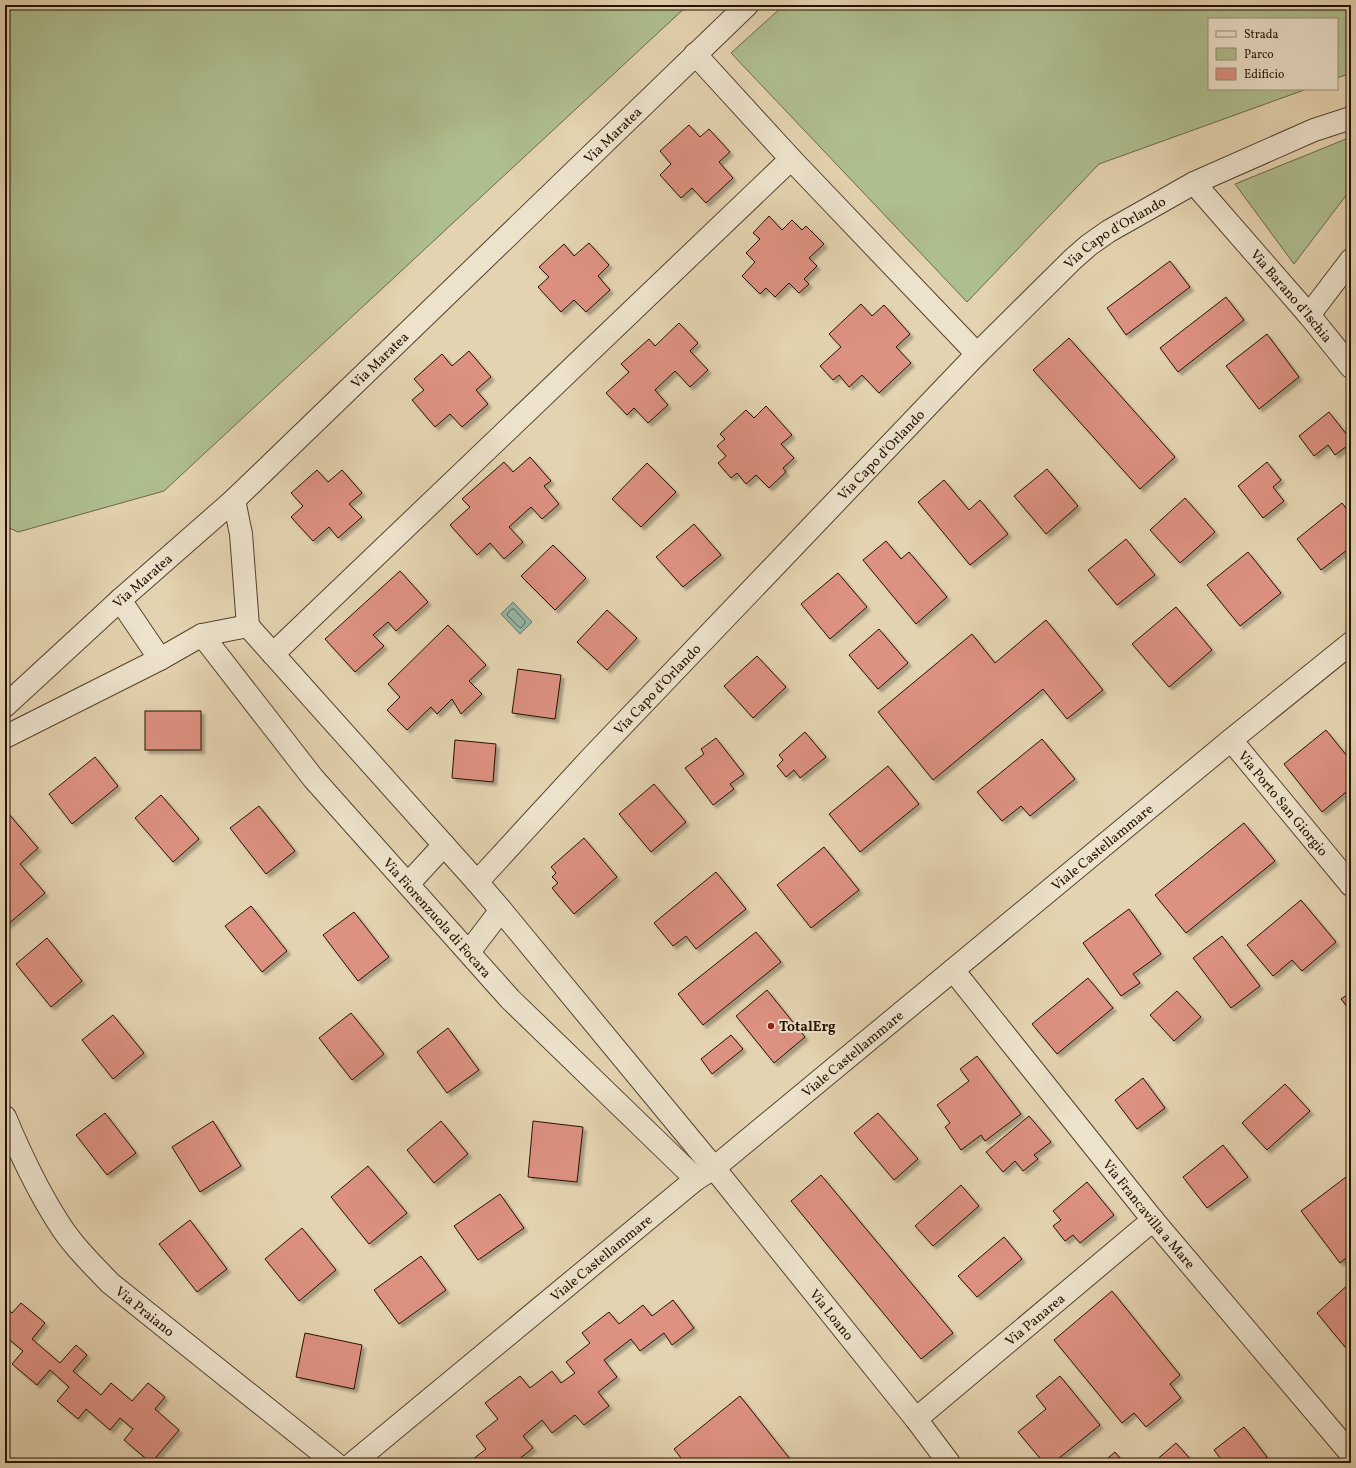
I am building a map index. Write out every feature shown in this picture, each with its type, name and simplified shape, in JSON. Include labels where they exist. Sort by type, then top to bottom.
[{"type":"street","name":"Via Maratea","points":[[5,706],[120,600],[234,500],[747,5]]},
{"type":"street","points":[[695,54],[791,160],[978,354]]},
{"type":"street","name":"Via Capo d'Orlando","points":[[477,882],[592,757],[978,354],[1073,259],[1089,245],[1109,231],[1194,183],[1314,130],[1351,118]]},
{"type":"street","points":[[273,654],[791,160]]},
{"type":"street","name":"Via Barano d'Ischia","points":[[1194,183],[1309,315],[1351,367]]},
{"type":"street","points":[[1309,315],[1351,260]]},
{"type":"street","points":[[234,500],[241,534],[248,626],[477,882],[714,1168]]},
{"type":"street","points":[[120,600],[160,659]]},
{"type":"street","points":[[5,737],[160,659],[202,635],[248,626]]},
{"type":"street","name":"Via Fiorenzuola di Focara","points":[[202,635],[313,778],[510,998],[696,1179]]},
{"type":"street","name":"Viale Castellammare","points":[[353,1463],[696,1179],[714,1168],[1231,740],[1351,643]]},
{"type":"street","name":"Via Porto San Giorgio","points":[[1231,740],[1351,885]]},
{"type":"street","points":[[408,884],[444,845]]},
{"type":"street","points":[[469,952],[501,910]]},
{"type":"street","name":"Via Francavilla a Mare","points":[[953,970],[1153,1220],[1351,1454]]},
{"type":"street","name":"Via Praiano","points":[[5,1117],[36,1185],[58,1223],[80,1252],[110,1283],[335,1463]]},
{"type":"street","name":"Via Loano","points":[[714,1168],[916,1419],[949,1463]]},
{"type":"street","name":"Via Panarea","points":[[916,1419],[1153,1220]]},
{"type":"green space","points":[[5,5],[688,5],[164,491],[18,532],[5,526]]},
{"type":"green space","points":[[784,5],[1351,5],[1351,73],[1338,78],[1338,18],[1208,18],[1208,90],[1304,90],[1099,164],[967,302],[731,53]]},
{"type":"green space","points":[[1351,137],[1351,189],[1294,264],[1235,184]]},
{"type":"water","points":[[513,602],[532,622],[520,634],[501,614]]},
{"type":"building","points":[[689,125],[700,137],[709,129],[730,152],[719,162],[733,178],[706,203],[692,188],[681,198],[660,175],[671,164],[660,151]]},
{"type":"building","points":[[769,216],[782,230],[792,220],[802,230],[806,226],[824,244],[809,258],[817,266],[804,279],[809,284],[799,293],[789,283],[775,297],[766,288],[760,294],[742,276],[755,262],[746,253],[760,239],[753,233]]},
{"type":"building","points":[[589,243],[609,265],[598,276],[610,290],[586,312],[574,300],[561,312],[538,287],[549,277],[539,267],[564,244],[574,256]]},
{"type":"building","points":[[1170,261],[1190,287],[1126,335],[1107,308]]},
{"type":"building","points":[[1226,297],[1244,320],[1178,372],[1160,348]]},
{"type":"building","points":[[861,304],[872,316],[884,305],[910,334],[896,347],[911,363],[879,393],[862,375],[849,387],[839,375],[833,380],[820,366],[841,347],[829,334]]},
{"type":"building","points":[[679,323],[698,343],[690,351],[708,370],[690,387],[675,371],[655,390],[668,405],[648,423],[634,408],[627,415],[606,393],[629,372],[621,364],[649,339],[655,346]]},
{"type":"building","points":[[1267,334],[1299,377],[1259,409],[1226,366]]},
{"type":"building","points":[[1069,338],[1175,457],[1140,489],[1033,370]]},
{"type":"building","points":[[469,351],[491,377],[476,390],[488,404],[462,427],[450,414],[435,427],[412,400],[424,390],[414,379],[442,354],[452,366]]},
{"type":"building","points":[[766,406],[792,435],[781,444],[794,458],[783,468],[786,472],[769,488],[756,475],[746,484],[737,473],[731,478],[718,463],[726,456],[717,446],[725,439],[720,434],[746,410],[754,418]]},
{"type":"building","points":[[1329,412],[1351,440],[1351,443],[1335,455],[1328,445],[1314,456],[1299,436]]},
{"type":"building","points":[[530,457],[551,481],[544,486],[559,504],[542,519],[531,507],[509,527],[523,542],[504,559],[490,543],[477,555],[450,525],[470,507],[462,499],[504,462],[513,472]]},
{"type":"building","points":[[1267,462],[1281,480],[1273,487],[1284,501],[1263,518],[1238,486]]},
{"type":"building","points":[[647,463],[676,492],[641,527],[612,499]]},
{"type":"building","points":[[1047,469],[1078,506],[1046,534],[1014,496]]},
{"type":"building","points":[[317,470],[328,482],[342,470],[362,493],[349,504],[362,517],[338,538],[329,527],[313,541],[291,517],[303,506],[291,493]]},
{"type":"building","points":[[944,480],[969,510],[980,500],[1008,534],[970,565],[918,502]]},
{"type":"building","points":[[1185,498],[1215,532],[1180,563],[1150,530]]},
{"type":"building","points":[[1342,503],[1351,515],[1351,547],[1321,570],[1297,539]]},
{"type":"building","points":[[694,524],[721,555],[683,587],[656,557]]},
{"type":"building","points":[[1126,539],[1155,575],[1117,605],[1088,570]]},
{"type":"building","points":[[886,541],[901,559],[909,552],[947,597],[916,624],[863,560]]},
{"type":"building","points":[[553,545],[586,578],[555,610],[521,576]]},
{"type":"building","points":[[1248,552],[1281,593],[1240,626],[1207,585]]},
{"type":"building","points":[[400,571],[428,602],[396,631],[388,622],[373,635],[384,646],[355,672],[325,639]]},
{"type":"building","points":[[838,573],[867,607],[830,639],[801,604]]},
{"type":"building","points":[[1176,607],[1212,650],[1169,687],[1132,644]]},
{"type":"building","points":[[607,610],[637,638],[607,670],[577,642]]},
{"type":"building","points":[[1046,620],[1103,690],[1067,719],[1043,689],[933,780],[878,712],[972,634],[995,663]]},
{"type":"building","points":[[448,625],[486,665],[469,681],[482,694],[461,714],[452,699],[437,714],[431,707],[407,730],[387,710],[400,697],[388,684]]},
{"type":"building","points":[[879,629],[908,663],[878,689],[849,655]]},
{"type":"building","points":[[757,656],[786,687],[753,718],[724,686]]},
{"type":"building","points":[[518,669],[561,675],[555,719],[512,713]]},
{"type":"building","points":[[145,711],[201,711],[201,750],[145,750]]},
{"type":"building","points":[[1326,730],[1351,761],[1351,788],[1322,812],[1284,764]]},
{"type":"building","points":[[805,732],[826,757],[800,778],[794,770],[786,777],[777,766],[783,760],[779,755]]},
{"type":"building","points":[[716,738],[744,774],[730,784],[734,789],[713,805],[685,768],[704,754],[701,749]]},
{"type":"building","points":[[1042,739],[1075,779],[1030,816],[1021,806],[1002,821],[977,792]]},
{"type":"building","points":[[455,740],[496,744],[493,782],[452,778]]},
{"type":"building","points":[[95,757],[118,786],[72,824],[49,794]]},
{"type":"building","points":[[888,766],[919,804],[860,852],[829,814]]},
{"type":"building","points":[[654,784],[686,822],[651,852],[619,814]]},
{"type":"building","points":[[161,795],[199,839],[173,862],[135,818]]},
{"type":"building","points":[[259,806],[295,851],[266,874],[230,828]]},
{"type":"building","points":[[8,813],[38,848],[20,864],[45,893],[7,925],[5,922],[5,816]]},
{"type":"building","points":[[1244,823],[1275,861],[1186,933],[1155,895]]},
{"type":"building","points":[[584,838],[617,877],[574,914],[552,888],[558,883],[552,877],[556,873],[551,867]]},
{"type":"building","points":[[824,847],[859,890],[811,928],[777,885]]},
{"type":"building","points":[[716,872],[746,909],[696,949],[686,936],[673,946],[654,923]]},
{"type":"building","points":[[1301,900],[1336,942],[1302,971],[1292,960],[1273,976],[1247,945]]},
{"type":"building","points":[[251,906],[287,951],[262,972],[225,926]]},
{"type":"building","points":[[1129,909],[1161,954],[1133,974],[1140,983],[1121,996],[1083,943]]},
{"type":"building","points":[[354,912],[389,957],[358,981],[323,935]]},
{"type":"building","points":[[756,932],[781,962],[703,1025],[678,994]]},
{"type":"building","points":[[1222,936],[1260,986],[1231,1008],[1193,958]]},
{"type":"building","points":[[47,938],[82,981],[51,1007],[16,964]]},
{"type":"building","points":[[1088,978],[1113,1008],[1057,1054],[1032,1024]]},
{"type":"building","name":"TotalErg","points":[[767,990],[805,1037],[774,1063],[736,1016]]},
{"type":"building","points":[[1177,991],[1201,1017],[1174,1041],[1150,1015]]},
{"type":"building","points":[[1351,992],[1351,1012],[1341,999]]},
{"type":"building","points":[[351,1013],[384,1054],[352,1080],[319,1038]]},
{"type":"building","points":[[113,1015],[144,1053],[113,1079],[82,1040]]},
{"type":"building","points":[[448,1028],[479,1070],[447,1093],[417,1052]]},
{"type":"building","points":[[731,1035],[743,1049],[712,1074],[701,1059]]},
{"type":"building","points":[[977,1056],[1021,1114],[985,1141],[981,1135],[961,1150],[945,1127],[950,1123],[937,1105],[969,1081],[960,1069]]},
{"type":"building","points":[[1143,1078],[1165,1108],[1137,1129],[1115,1100]]},
{"type":"building","points":[[1285,1084],[1310,1111],[1267,1150],[1242,1123]]},
{"type":"building","points":[[105,1113],[136,1153],[107,1175],[76,1135]]},
{"type":"building","points":[[878,1113],[918,1159],[894,1180],[854,1133]]},
{"type":"building","points":[[1029,1116],[1051,1142],[1034,1155],[1038,1159],[1023,1171],[1015,1161],[1003,1172],[986,1152]]},
{"type":"building","points":[[213,1121],[241,1166],[200,1192],[172,1147]]},
{"type":"building","points":[[441,1121],[468,1154],[434,1183],[407,1150]]},
{"type":"building","points":[[533,1121],[583,1127],[577,1182],[528,1177]]},
{"type":"building","points":[[1223,1145],[1248,1177],[1207,1208],[1183,1177]]},
{"type":"building","points":[[368,1166],[407,1213],[369,1244],[331,1197]]},
{"type":"building","points":[[821,1175],[953,1333],[921,1359],[791,1201]]},
{"type":"building","points":[[1346,1177],[1351,1184],[1351,1254],[1340,1263],[1301,1211]]},
{"type":"building","points":[[1087,1182],[1114,1215],[1080,1243],[1073,1235],[1065,1241],[1053,1226],[1061,1220],[1053,1211]]},
{"type":"building","points":[[961,1185],[979,1206],[933,1246],[915,1226]]},
{"type":"building","points":[[500,1194],[524,1228],[478,1260],[454,1226]]},
{"type":"building","points":[[190,1220],[227,1269],[197,1292],[159,1244]]},
{"type":"building","points":[[302,1228],[336,1270],[299,1301],[265,1259]]},
{"type":"building","points":[[1004,1237],[1022,1259],[977,1297],[958,1276]]},
{"type":"building","points":[[421,1256],[446,1290],[399,1324],[374,1290]]},
{"type":"building","points":[[1351,1282],[1351,1342],[1345,1347],[1317,1313]]},
{"type":"building","points":[[1112,1291],[1180,1375],[1170,1384],[1181,1398],[1146,1427],[1134,1413],[1122,1423],[1054,1340]]},
{"type":"building","points":[[673,1300],[694,1328],[672,1345],[664,1333],[640,1351],[631,1339],[604,1360],[617,1377],[598,1392],[609,1406],[584,1425],[575,1415],[552,1433],[542,1420],[523,1436],[533,1448],[514,1463],[468,1463],[486,1449],[476,1436],[498,1419],[485,1403],[520,1376],[530,1388],[552,1371],[561,1383],[575,1373],[566,1362],[590,1343],[582,1333],[609,1312],[619,1324],[643,1305],[652,1316]]},
{"type":"building","points":[[21,1303],[45,1323],[32,1339],[60,1363],[76,1345],[87,1355],[73,1371],[101,1395],[111,1383],[132,1401],[148,1383],[165,1397],[155,1409],[179,1430],[151,1463],[124,1440],[133,1429],[120,1418],[110,1430],[86,1409],[78,1419],[57,1401],[69,1387],[50,1370],[37,1385],[12,1364],[23,1351],[5,1336],[5,1307],[12,1313]]},
{"type":"building","points":[[305,1333],[362,1345],[354,1389],[296,1377]]},
{"type":"building","points":[[1060,1376],[1100,1425],[1053,1463],[1044,1463],[1018,1432],[1046,1409],[1036,1396]]},
{"type":"building","points":[[740,1396],[790,1459],[785,1463],[685,1463],[674,1449]]},
{"type":"building","points":[[1244,1427],[1267,1457],[1260,1463],[1224,1463],[1214,1450]]},
{"type":"building","points":[[1176,1443],[1193,1462],[1154,1462]]},
{"type":"building","points":[[1115,1452],[1124,1463],[1102,1463]]},
{"type":"place","name":"TotalErg","points":[[771,1026]]}]
